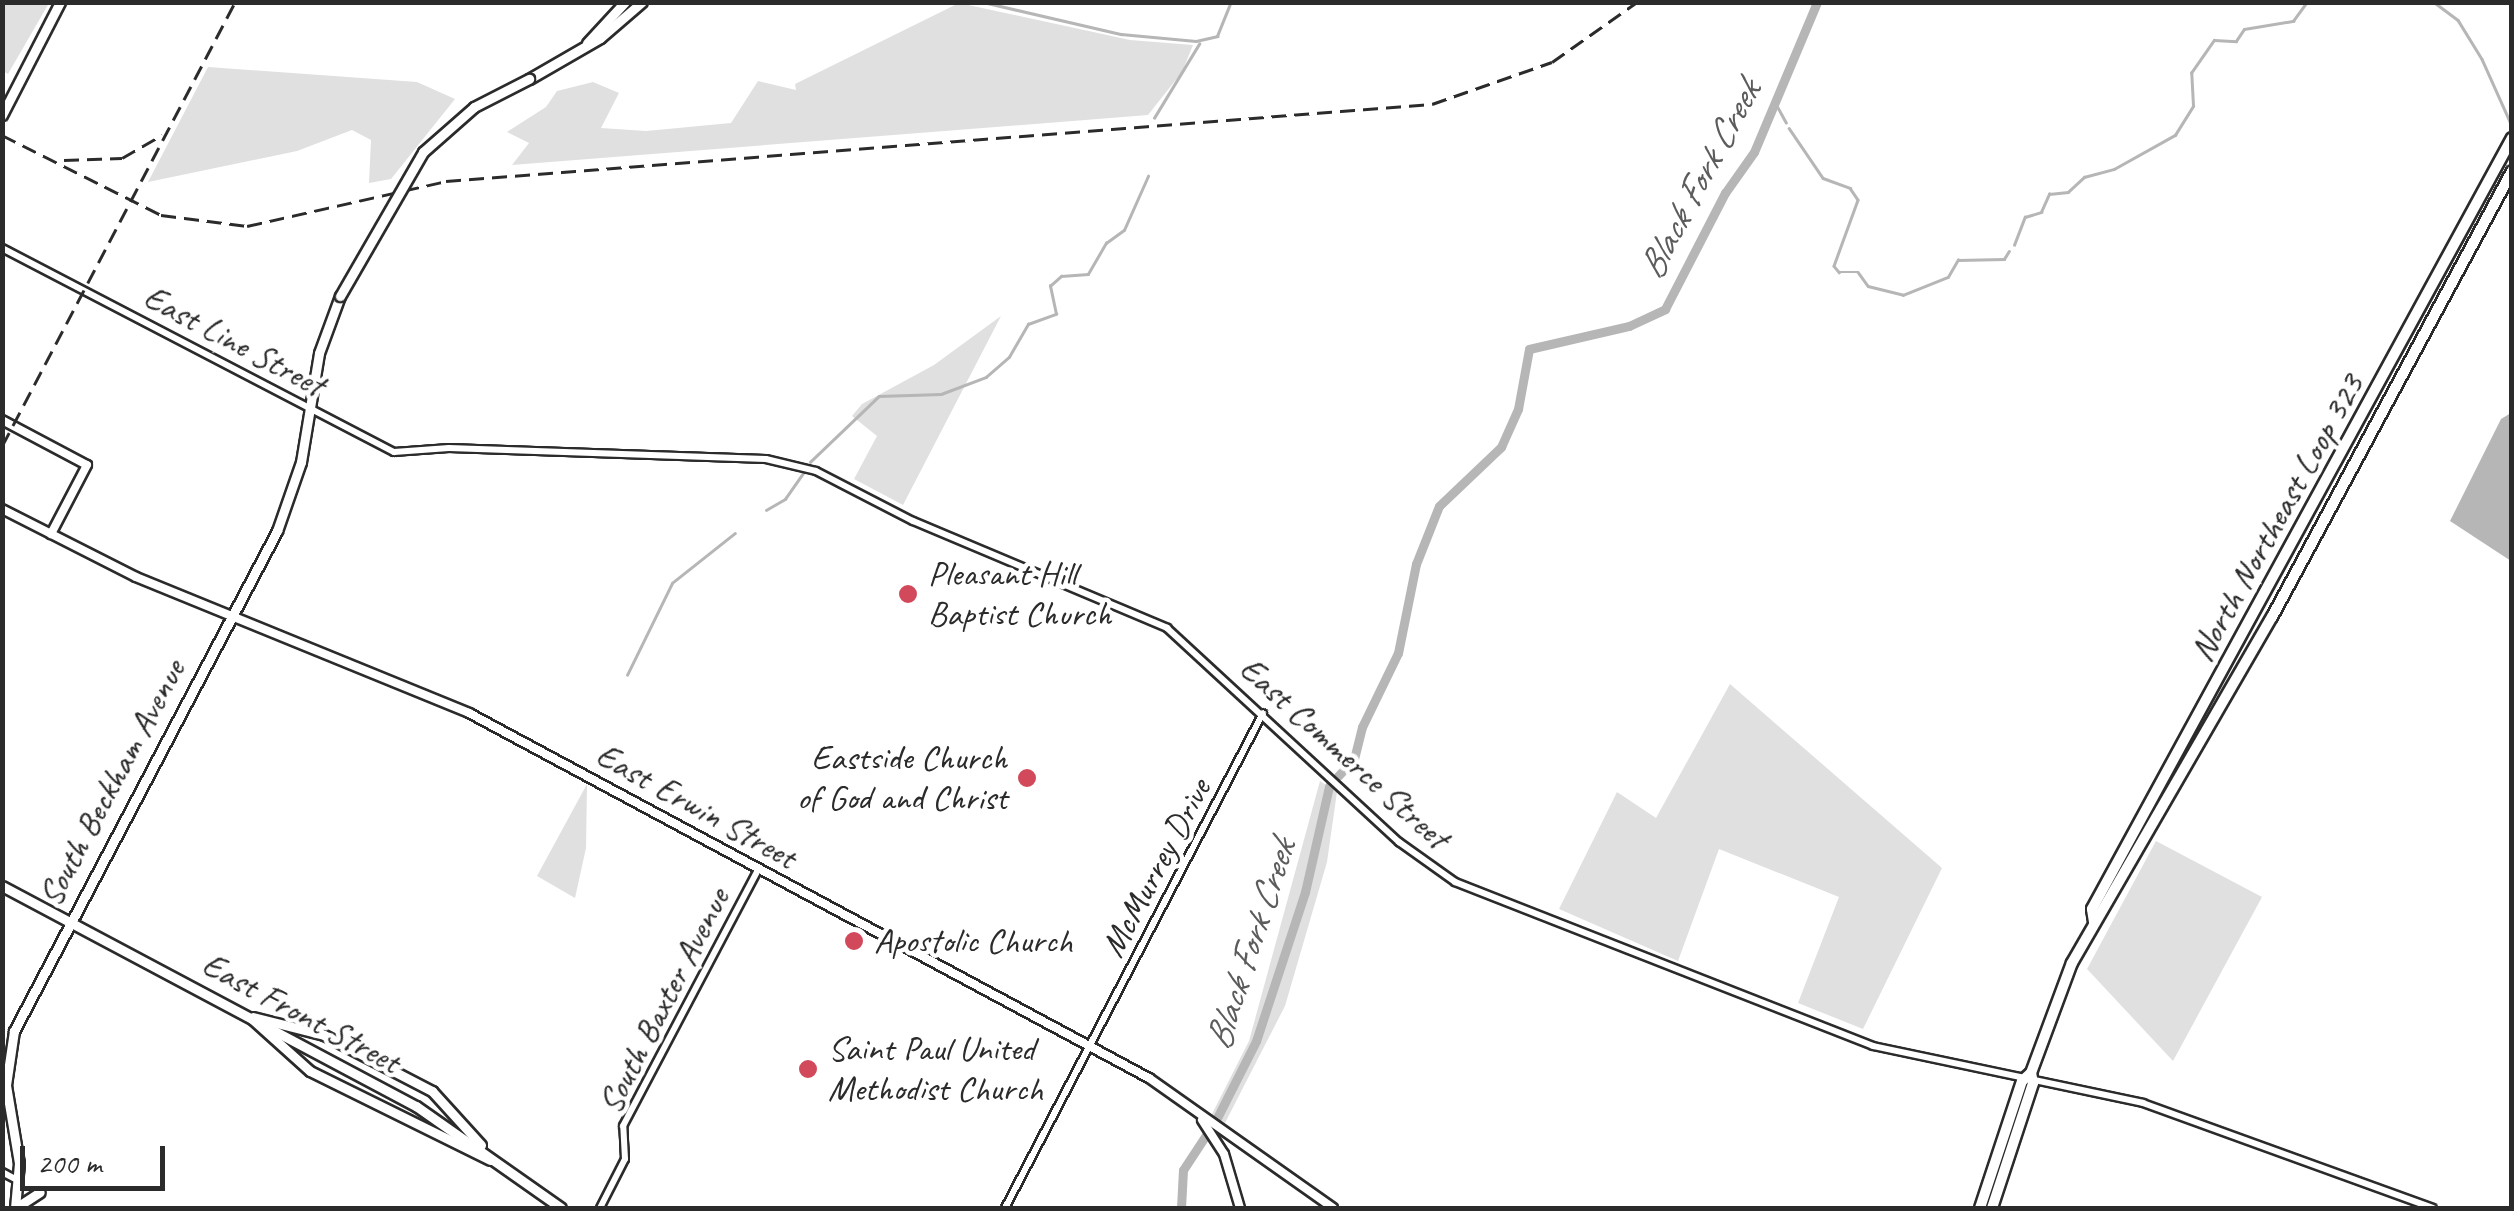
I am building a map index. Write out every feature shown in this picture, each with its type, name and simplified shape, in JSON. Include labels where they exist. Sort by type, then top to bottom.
[{"type":"highway","name":"North Northeast Loop 323","points":[[2094,922],[2092,909],[2259,610],[2512,138]]},
{"type":"highway","name":"North Northeast Loop 323","points":[[1980,1208],[2059,992],[2094,922],[2105,916],[2272,617],[2512,171]]},
{"type":"highway","points":[[2455,247],[2468,254]]},
{"type":"highway","points":[[2354,435],[2366,442]]},
{"type":"highway","points":[[2259,610],[2272,617]]},
{"type":"highway","points":[[2168,772],[2181,779]]},
{"type":"highway","name":"North Northeast Loop 323","points":[[1992,1208],[2028,1079]]},
{"type":"main road","points":[[2,115],[60,2]]},
{"type":"main road","points":[[588,44],[599,26],[606,2]]},
{"type":"main road","points":[[599,26],[628,6],[642,2]]},
{"type":"main road","name":"South Beckham Avenue","points":[[15,1208],[19,1182],[6,1093],[9,1048],[292,494],[319,353],[340,296],[393,194],[423,152],[474,107],[588,44],[628,6]]},
{"type":"main road","points":[[2,420],[88,465],[51,534]]},
{"type":"main road","name":"East Erwin Street","points":[[2,508],[232,616],[469,713],[757,872],[1091,1047],[1193,1109],[1333,1208]]},
{"type":"main road","name":"East Front Street","points":[[2,886],[250,1016],[483,1149],[561,1208]]},
{"type":"main road","points":[[250,1016],[324,1035],[432,1091],[456,1111],[483,1149]]},
{"type":"main road","points":[[250,1016],[310,1070],[511,1173]]},
{"type":"main road","points":[[1193,1109],[1224,1154],[1240,1208]]},
{"type":"main road","points":[[1224,1154],[1236,1140]]},
{"type":"main road","points":[[15,1208],[40,1192]]},
{"type":"street","name":"East Line Street","points":[[2,248],[394,452],[449,448]]},
{"type":"street","name":"East Commerce Street","points":[[449,448],[800,465],[913,521],[1157,622],[1263,713],[1405,848],[1455,882],[1873,1046],[2132,1100],[2434,1208]]},
{"type":"street","name":"McMurrey Drive","points":[[1005,1208],[1263,713]]},
{"type":"street","name":"South Baxter Avenue","points":[[600,1208],[626,1155],[622,1129],[757,872]]},
{"type":"street","points":[[2,1172],[19,1182]]},
{"type":"shaded area","points":[[2,3],[49,3],[8,74],[3,71]]},
{"type":"shaded area","points":[[959,3],[1130,40],[1193,45],[1182,72],[1148,115],[512,165],[529,143],[507,132],[546,107],[557,91],[593,82],[619,93],[601,128],[646,131],[731,123],[758,81],[796,90],[795,84]]},
{"type":"shaded area","points":[[208,67],[417,82],[455,99],[391,179],[369,183],[371,140],[352,130],[297,151],[148,182]]},
{"type":"shaded area","points":[[1001,316],[903,505],[854,479],[877,436],[852,416],[862,404],[934,365]]},
{"type":"shaded area","points":[[2512,413],[2511,561],[2450,521],[2501,419]]},
{"type":"shaded area","points":[[1730,684],[1942,868],[1863,1029],[1798,1003],[1839,897],[1719,849],[1678,961],[1559,909],[1617,792],[1656,818]]},
{"type":"shaded area","points":[[1320,781],[1337,792],[1327,862],[1285,1006],[1225,1123],[1212,1114],[1249,1041]]},
{"type":"shaded area","points":[[587,784],[586,848],[575,898],[537,876]]},
{"type":"shaded area","points":[[2156,841],[2262,897],[2173,1061],[2087,969]]},
{"type":"waterway","points":[[983,2],[1121,34],[1196,41],[1217,36],[1231,2]]},
{"type":"waterway","name":"Black Fork Creek","points":[[1338,776],[1354,759],[1362,727],[1398,653],[1416,564],[1439,506],[1501,447],[1518,409],[1529,349],[1629,326],[1665,309],[1725,193],[1754,152],[1817,2]]},
{"type":"waterway","points":[[2014,245],[2025,217],[2041,212],[2049,194],[2068,192],[2084,177],[2114,169],[2175,135],[2193,106],[2191,73],[2214,40],[2236,41],[2244,29],[2293,21],[2307,2]]},
{"type":"waterway","points":[[2434,2],[2458,20],[2482,59],[2512,126]]},
{"type":"waterway","points":[[2461,2],[2466,2]]},
{"type":"waterway","points":[[1154,118],[1199,44]]},
{"type":"waterway","points":[[1776,104],[1786,122]]},
{"type":"waterway","points":[[1789,128],[1823,178],[1850,188],[1858,200],[1834,266],[1839,272],[1858,272],[1868,286],[1903,295],[1948,277],[1958,260],[2004,259],[2009,251]]},
{"type":"waterway","points":[[810,462],[879,396],[941,394],[986,377],[1009,357],[1028,324],[1056,314],[1050,286],[1061,276],[1088,274],[1106,243],[1124,230],[1148,176]]},
{"type":"waterway","points":[[766,510],[785,499],[804,472]]},
{"type":"waterway","points":[[627,675],[672,583],[735,533]]},
{"type":"waterway","name":"Black Fork Creek","points":[[1217,1118],[1256,1041],[1305,892],[1329,786]]},
{"type":"waterway","name":"Black Fork Creek","points":[[1181,1208],[1183,1170],[1206,1135]]},
{"type":"railway","points":[[2,446],[235,2]]},
{"type":"railway","points":[[2,135],[161,215],[247,226],[446,181],[1432,104],[1552,62],[1637,2]]},
{"type":"railway","points":[[64,160],[122,158],[162,135]]},
{"type":"place","name":"Pleasant Hill Baptist Church","points":[[908,594]]},
{"type":"place","name":"Eastside Church of God and Christ","points":[[1027,778]]},
{"type":"place","name":"Apostolic Church","points":[[854,941]]},
{"type":"place","name":"Saint Paul United Methodist Church","points":[[808,1069]]}]
